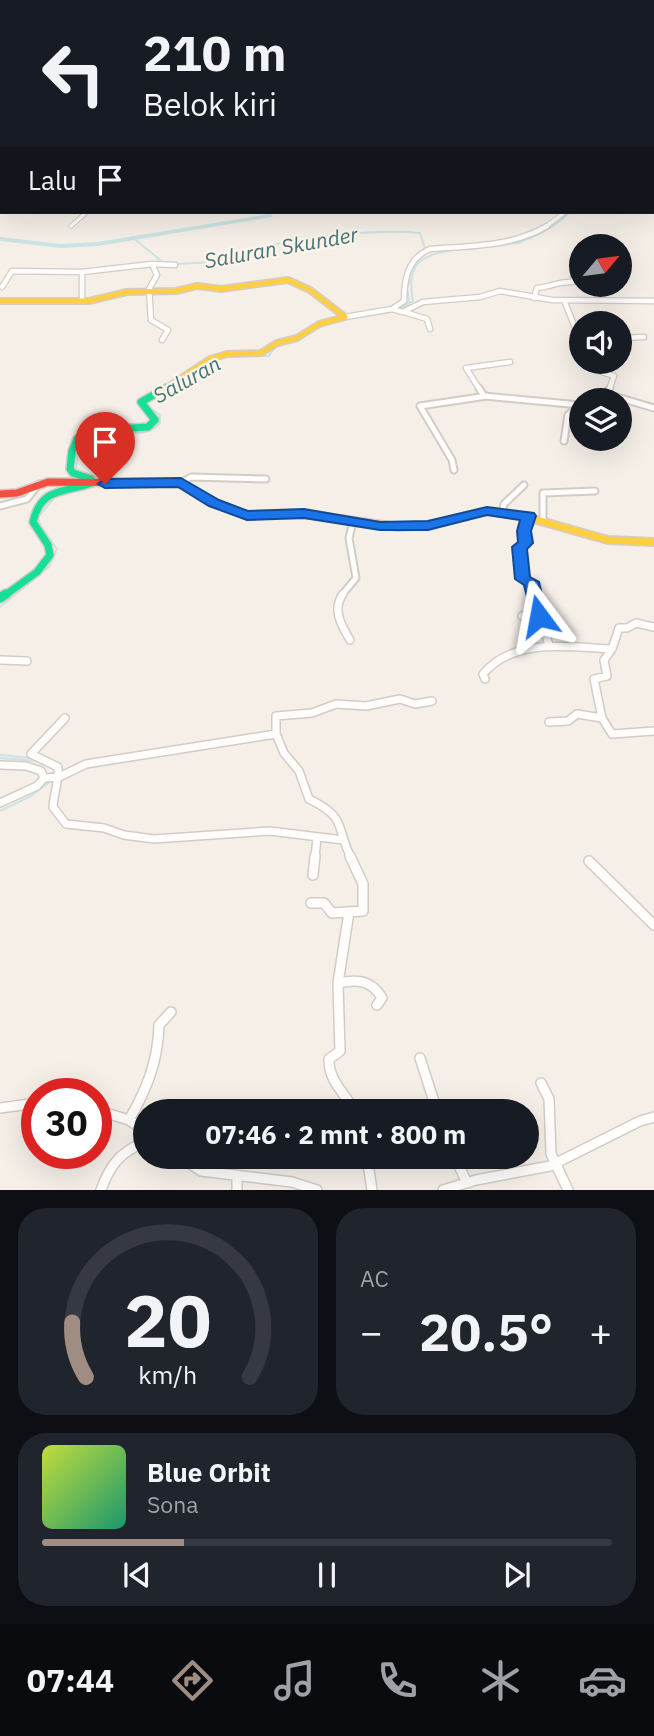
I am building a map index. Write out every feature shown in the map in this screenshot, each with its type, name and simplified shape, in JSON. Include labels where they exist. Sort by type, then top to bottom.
[{"type":"street","points":[[153,0],[166,0]]},
{"type":"street","points":[[71,226],[85,214]]},
{"type":"street","points":[[93,483],[91,479],[73,473],[70,469],[74,444],[82,435],[100,430],[148,427],[155,420],[141,402],[197,365],[227,354],[261,353],[277,343],[297,338],[319,324],[393,309],[404,301],[404,287],[411,262],[421,252],[520,240],[549,226],[563,214]]},
{"type":"street","points":[[82,301],[84,272],[90,264]]},
{"type":"street","points":[[152,264],[157,275],[149,289],[151,320],[169,332],[162,340]]},
{"type":"street","points":[[2,286],[12,271],[84,272],[152,264],[174,265]]},
{"type":"street","points":[[0,301],[82,301],[149,289],[176,291],[197,286],[221,289],[288,280],[310,290],[345,317]]},
{"type":"street","points":[[534,298],[537,288],[548,287],[558,281],[569,282]]},
{"type":"street","points":[[402,312],[423,302],[480,297],[500,291],[534,298],[564,300],[654,301]]},
{"type":"street","points":[[564,300],[569,312]]},
{"type":"street","points":[[393,309],[427,319],[430,329]]},
{"type":"street","points":[[632,338],[644,337]]},
{"type":"street","points":[[487,396],[482,394],[466,368],[510,362]]},
{"type":"street","points":[[608,374],[614,376],[609,388]]},
{"type":"street","points":[[454,470],[452,460],[420,406],[487,396],[569,404]]},
{"type":"street","points":[[632,401],[654,408]]},
{"type":"street","points":[[564,441],[569,415]]},
{"type":"street","points":[[0,494],[17,493],[40,483],[63,481],[105,484],[181,483],[191,477],[266,479]]},
{"type":"street","points":[[0,506],[27,499],[40,483]]},
{"type":"street","points":[[0,598],[37,572],[48,560],[48,543],[34,527],[32,517],[35,511],[55,491],[93,483]]},
{"type":"street","points":[[181,483],[214,503],[247,515],[304,514],[380,526],[419,526],[482,511],[502,512],[528,516],[597,538],[654,542]]},
{"type":"street","points":[[502,512],[504,504],[524,485]]},
{"type":"street","points":[[543,521],[544,493],[553,496],[567,491],[586,494],[596,491]]},
{"type":"street","points":[[528,516],[524,531],[525,543],[520,547],[520,565],[523,579],[531,582],[549,645]]},
{"type":"street","points":[[350,640],[344,632],[337,605],[339,598],[356,578],[349,538],[353,522]]},
{"type":"street","points":[[522,616],[540,616]]},
{"type":"street","points":[[654,627],[636,623],[627,628],[619,628],[612,649],[604,660],[607,676],[594,679],[602,718],[614,735],[654,731]]},
{"type":"street","points":[[485,679],[483,674],[494,661],[537,646],[612,649]]},
{"type":"street","points":[[0,660],[27,661]]},
{"type":"street","points":[[312,903],[324,903],[332,913],[365,910],[363,884],[343,840],[335,814],[328,807],[312,802],[305,794],[299,771],[284,753],[276,734],[276,716],[312,713],[337,704],[366,706],[400,699],[415,704],[432,701]]},
{"type":"street","points":[[549,722],[568,721],[577,714],[602,718]]},
{"type":"street","points":[[65,718],[36,745],[31,754],[55,764],[58,777],[53,807],[66,824],[104,828],[124,835],[154,839],[270,831],[343,840]]},
{"type":"street","points":[[0,803],[37,786],[45,778],[58,777],[86,764],[276,734]]},
{"type":"street","points":[[0,765],[34,768],[41,771],[45,778]]},
{"type":"street","points":[[313,875],[317,836]]},
{"type":"street","points":[[589,861],[654,925]]},
{"type":"street","points":[[347,1099],[328,1069],[329,1059],[340,1051],[338,983],[349,912]]},
{"type":"street","points":[[338,983],[357,979],[365,981],[381,994],[382,998],[377,1005]]},
{"type":"street","points":[[129,1120],[148,1086],[158,1050],[159,1025],[171,1012]]},
{"type":"street","points":[[421,1058],[433,1099]]},
{"type":"street","points":[[541,1083],[551,1101],[549,1135],[552,1156],[568,1190]]},
{"type":"street","points":[[0,1108],[21,1105]]},
{"type":"street","points":[[112,1115],[133,1123]]},
{"type":"street","points":[[443,1190],[556,1163],[640,1121],[654,1118]]},
{"type":"street","points":[[101,1190],[115,1159],[121,1152],[133,1147]]},
{"type":"street","points":[[198,1169],[292,1182],[317,1190]]},
{"type":"street","points":[[369,1169],[372,1190]]},
{"type":"street","points":[[461,1169],[467,1183]]},
{"type":"street","points":[[237,1175],[237,1190]]},
{"type":"waterway","name":"Saluran","points":[[554,225],[567,214]]},
{"type":"waterway","name":"Saluran Skunder","points":[[0,239],[61,246],[98,244],[270,216]]},
{"type":"waterway","name":"Saluran","points":[[529,238],[554,225]]},
{"type":"waterway","name":"Saluran","points":[[529,238],[554,225]]},
{"type":"waterway","name":"Saluran Skunder","points":[[176,264],[229,260],[281,243],[363,233],[420,233],[426,251]]},
{"type":"waterway","name":"Saluran Skunder","points":[[132,237],[164,263]]},
{"type":"waterway","name":"Saluran","points":[[491,246],[529,238]]},
{"type":"waterway","name":"Saluran","points":[[499,245],[519,243],[529,238]]},
{"type":"waterway","name":"Saluran","points":[[401,309],[413,301],[412,278],[418,264],[432,255],[454,250]]},
{"type":"waterway","name":"Saluran","points":[[396,309],[409,302],[407,288],[410,280]]},
{"type":"waterway","name":"Saluran","points":[[353,318],[396,311]]},
{"type":"waterway","name":"Saluran","points":[[286,343],[324,325]]},
{"type":"waterway","name":"Saluran","points":[[240,356],[269,356],[275,347]]},
{"type":"waterway","name":"Saluran","points":[[206,364],[220,358]]},
{"type":"waterway","name":"Saluran","points":[[166,391],[182,384],[187,377]]},
{"type":"waterway","name":"Saluran","points":[[173,386],[183,379]]},
{"type":"waterway","name":"Saluran","points":[[118,432],[140,433],[151,430],[160,423],[160,415],[150,408]]},
{"type":"waterway","name":"Saluran","points":[[125,432],[147,431],[157,423]]},
{"type":"waterway","name":"Saluran","points":[[76,469],[78,448],[83,440]]},
{"type":"waterway","name":"Saluran","points":[[76,469],[90,475]]},
{"type":"waterway","name":"Saluran","points":[[91,476],[99,477],[97,481]]},
{"type":"waterway","name":"Saluran","points":[[81,490],[95,486]]},
{"type":"waterway","name":"Saluran","points":[[0,607],[49,567],[57,549],[40,525],[38,517],[56,496]]},
{"type":"waterway","name":"Saluran","points":[[40,508],[51,497]]},
{"type":"waterway","name":"Saluran","points":[[0,755],[30,758]]},
{"type":"waterway","name":"Saluran","points":[[0,758],[37,761]]},
{"type":"waterway","name":"Saluran","points":[[0,811],[31,796],[52,780]]},
{"type":"traffic: fast","points":[[0,598],[37,572],[50,555],[48,545],[33,522],[41,502],[55,492],[92,483],[91,479],[73,473],[70,469],[72,451],[77,439],[100,430],[148,427],[155,420],[141,402],[166,388]]},
{"type":"traffic: slow","points":[[0,301],[89,301],[127,292],[176,291],[197,286],[221,289],[288,280],[310,290],[345,317],[319,324],[297,338],[277,343],[261,353],[227,354],[210,359],[166,388]]},
{"type":"traffic: slow","points":[[519,515],[608,540],[654,542]]},
{"type":"traffic: jam","points":[[0,494],[17,493],[48,482],[181,483],[214,503],[246,515],[304,514],[398,527],[428,525],[487,511],[519,515]]},
{"type":"route","points":[[105,484],[181,483],[214,503],[247,515],[320,515],[380,526],[428,525],[487,511],[528,516],[524,531],[525,543],[520,547],[520,565],[523,579],[531,582],[539,616]]}]
